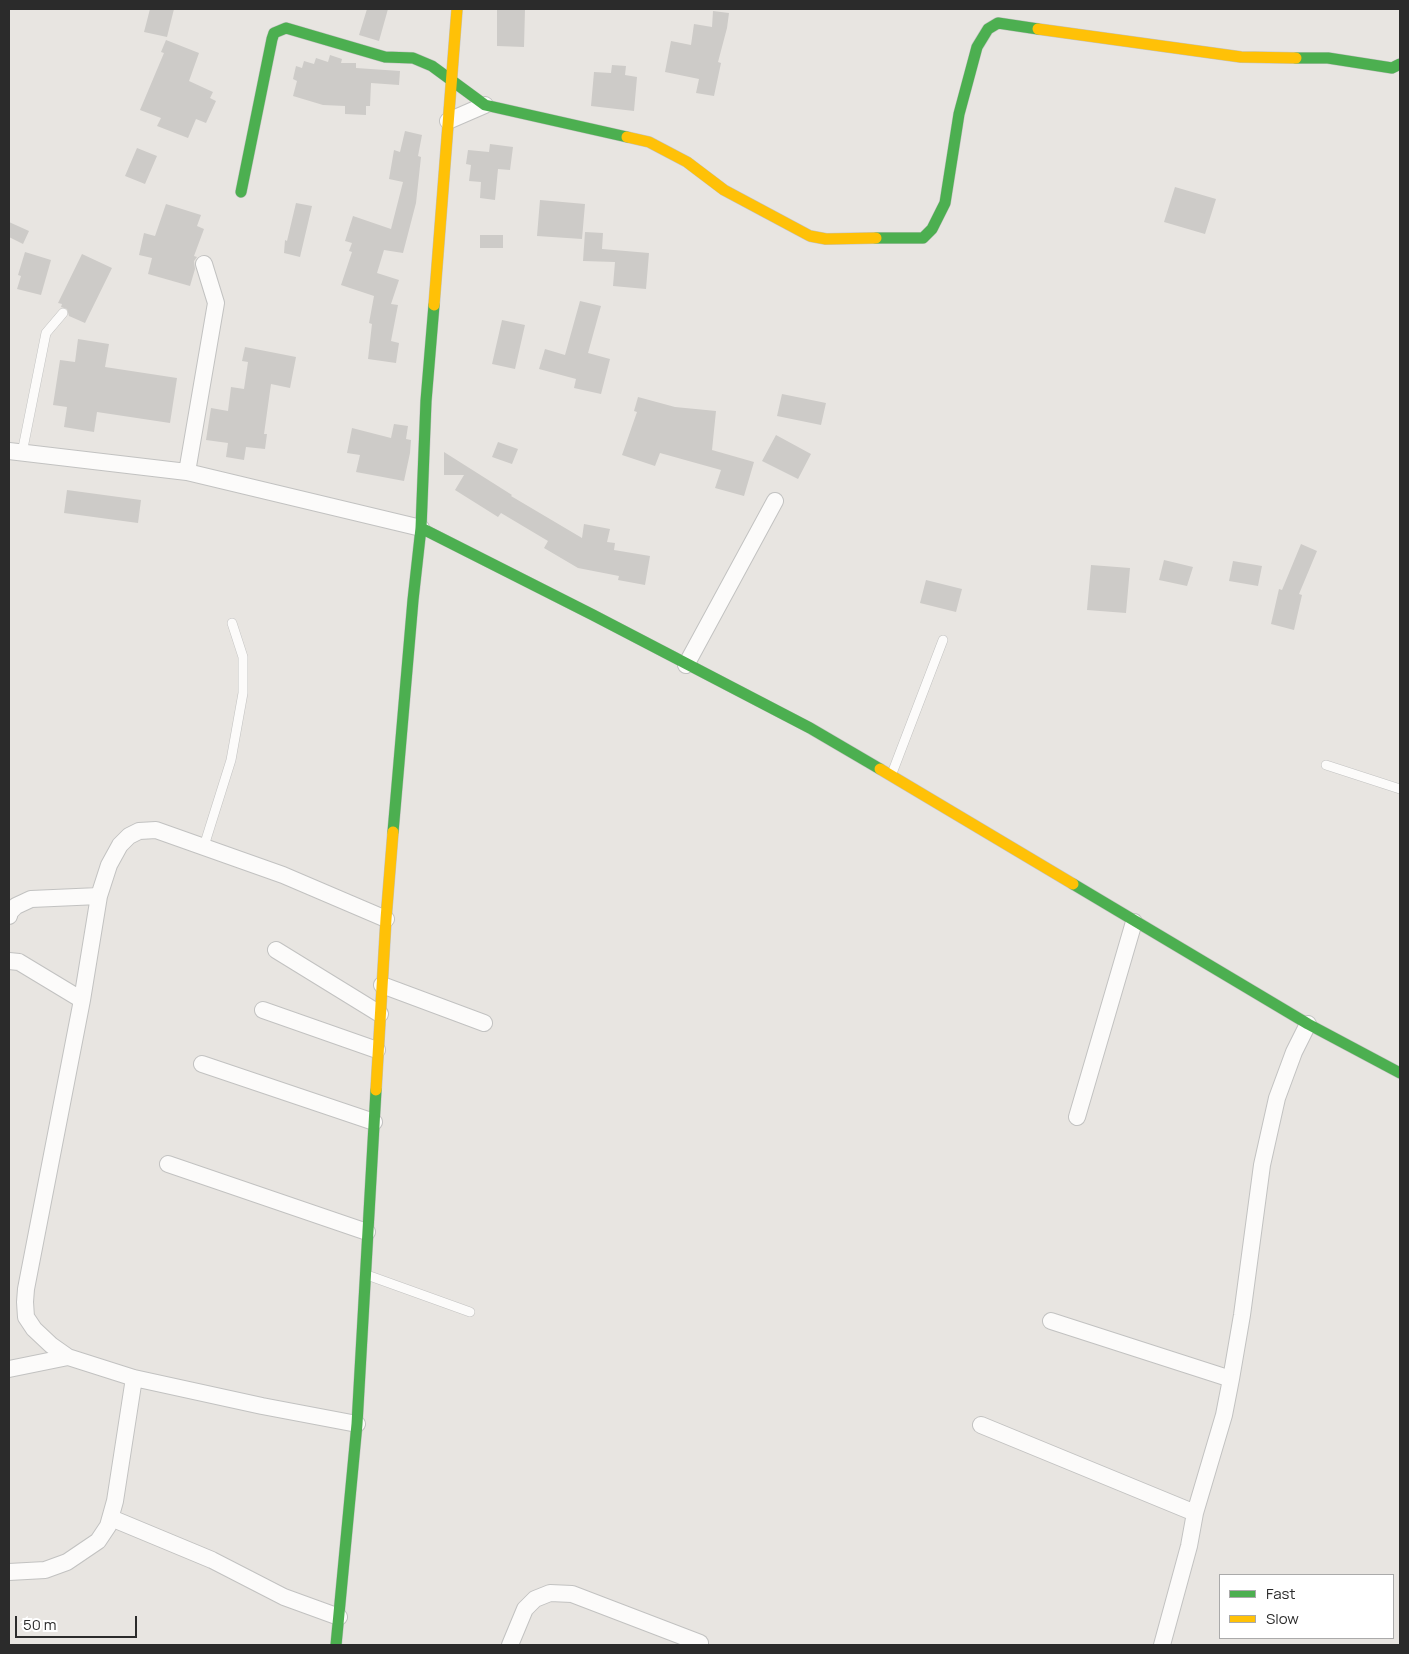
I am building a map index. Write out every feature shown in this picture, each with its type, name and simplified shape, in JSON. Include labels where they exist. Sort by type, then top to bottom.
[{"type":"street","points":[[336,1645],[357,1424],[364,1274],[386,919],[421,528],[426,401],[457,9]]},
{"type":"street","points":[[241,192],[272,39],[274,33],[286,28],[385,57],[413,58],[432,66],[485,105],[648,142],[687,162],[724,190],[810,236],[826,239],[922,238],[932,229],[945,203],[959,114],[978,47],[988,29],[998,23],[1241,57],[1328,58],[1392,68],[1400,64]]},
{"type":"street","points":[[448,121],[485,105]]},
{"type":"street","points":[[187,472],[216,303],[204,264]]},
{"type":"street","points":[[16,452],[187,472],[421,528],[594,615],[810,728],[1308,1024],[1400,1073]]},
{"type":"street","points":[[686,664],[776,501]]},
{"type":"street","points":[[357,1424],[262,1406],[134,1378],[68,1357],[50,1345],[34,1329],[26,1317],[25,1302],[82,1000],[99,896],[109,865],[120,845],[129,836],[139,831],[156,830],[283,875],[386,919]]},
{"type":"street","points":[[9,916],[16,906],[31,899],[99,896]]},
{"type":"street","points":[[1077,1117],[1134,922]]},
{"type":"street","points":[[276,950],[380,1014]]},
{"type":"street","points":[[9,961],[19,962],[82,1000]]},
{"type":"street","points":[[382,985],[484,1023]]},
{"type":"street","points":[[263,1010],[377,1050]]},
{"type":"street","points":[[1162,1645],[1189,1546],[1194,1513],[1224,1416],[1242,1315],[1262,1165],[1277,1098],[1294,1052],[1308,1024]]},
{"type":"street","points":[[202,1064],[374,1122]]},
{"type":"street","points":[[168,1164],[367,1232]]},
{"type":"street","points":[[1051,1321],[1231,1379]]},
{"type":"street","points":[[9,1369],[68,1357]]},
{"type":"street","points":[[9,1572],[45,1570],[67,1562],[98,1541],[108,1526],[115,1501],[134,1378]]},
{"type":"street","points":[[981,1425],[1194,1513]]},
{"type":"street","points":[[111,1518],[212,1560],[284,1597],[339,1617]]},
{"type":"street","points":[[510,1645],[525,1609],[535,1599],[550,1593],[572,1594],[700,1643]]},
{"type":"lane","points":[[16,452],[46,333],[63,313]]},
{"type":"lane","points":[[204,846],[231,760],[243,693],[243,657],[232,623]]},
{"type":"lane","points":[[890,777],[943,640]]},
{"type":"lane","points":[[1326,765],[1400,789]]},
{"type":"lane","points":[[364,1274],[470,1312]]},
{"type":"building","points":[[150,9],[174,9],[167,37],[144,32]]},
{"type":"building","points":[[367,9],[388,9],[379,41],[359,35]]},
{"type":"building","points":[[497,9],[525,9],[524,47],[497,46]]},
{"type":"building","points":[[713,11],[729,13],[718,62],[721,63],[714,96],[696,93],[699,79],[665,72],[671,41],[691,45],[694,24],[712,27]]},
{"type":"building","points":[[166,40],[199,53],[189,81],[213,92],[210,98],[216,101],[206,123],[196,119],[188,138],[157,126],[161,118],[140,110],[164,53],[161,52]]},
{"type":"building","points":[[330,55],[342,59],[341,63],[356,63],[356,68],[400,71],[399,85],[371,83],[370,106],[366,106],[366,115],[345,114],[345,106],[323,105],[293,96],[297,81],[293,79],[296,66],[302,68],[304,61],[314,64],[316,58],[328,62]]},
{"type":"building","points":[[612,65],[626,66],[625,75],[637,77],[634,111],[591,106],[594,72],[611,73]]},
{"type":"building","points":[[405,131],[422,135],[418,156],[421,157],[416,203],[403,253],[384,250],[377,273],[399,280],[391,304],[398,305],[391,341],[399,343],[396,363],[368,359],[372,324],[369,323],[374,296],[341,285],[352,252],[349,251],[352,243],[345,241],[353,216],[391,229],[403,182],[389,179],[394,150],[400,152]]},
{"type":"building","points":[[490,144],[513,147],[510,170],[498,169],[495,200],[480,198],[481,182],[469,181],[471,165],[466,164],[468,150],[489,152]]},
{"type":"building","points":[[137,148],[157,156],[145,184],[125,176]]},
{"type":"building","points":[[1175,187],[1216,199],[1205,234],[1164,222]]},
{"type":"building","points":[[540,200],[585,204],[582,239],[537,236]]},
{"type":"building","points":[[296,203],[312,206],[300,257],[284,253],[285,240],[287,241]]},
{"type":"building","points":[[166,204],[201,215],[197,226],[204,229],[194,256],[197,257],[194,261],[195,269],[190,286],[148,274],[152,258],[139,255],[144,233],[155,236]]},
{"type":"building","points":[[9,222],[29,231],[23,244],[9,237]]},
{"type":"building","points":[[585,232],[603,233],[602,249],[649,253],[646,289],[613,286],[615,262],[583,261]]},
{"type":"building","points":[[480,235],[503,235],[503,248],[480,248]]},
{"type":"building","points":[[25,252],[51,260],[41,295],[17,289],[21,276],[18,275]]},
{"type":"building","points":[[82,254],[112,268],[85,323],[69,316],[67,309],[61,307],[62,304],[58,303]]},
{"type":"building","points":[[580,301],[601,306],[588,353],[610,359],[601,394],[574,388],[576,379],[539,369],[545,349],[565,355]]},
{"type":"building","points":[[502,320],[525,325],[515,369],[492,364]]},
{"type":"building","points":[[78,339],[109,344],[105,367],[177,378],[170,423],[97,412],[94,432],[64,427],[67,407],[53,405],[60,360],[75,362]]},
{"type":"building","points":[[245,347],[296,357],[290,388],[271,384],[264,434],[267,434],[265,449],[246,447],[244,460],[226,457],[228,443],[206,440],[211,408],[228,411],[231,387],[244,389],[248,362],[242,361]]},
{"type":"building","points":[[782,394],[826,403],[821,425],[777,416]]},
{"type":"building","points":[[638,397],[675,407],[716,411],[712,450],[754,462],[744,496],[715,488],[721,470],[660,453],[655,466],[622,455],[637,412],[634,411]]},
{"type":"building","points":[[394,424],[408,426],[406,439],[411,440],[404,481],[356,472],[360,455],[347,453],[352,428],[391,438]]},
{"type":"building","points":[[776,435],[811,454],[798,479],[762,461]]},
{"type":"building","points":[[498,442],[518,449],[512,464],[492,457]]},
{"type":"building","points":[[444,452],[511,496],[582,538],[584,524],[610,529],[607,542],[615,543],[614,550],[650,556],[645,585],[618,580],[619,576],[578,568],[544,548],[548,541],[501,513],[498,517],[455,490],[464,475],[444,475]]},
{"type":"building","points":[[67,490],[141,500],[138,523],[64,513]]},
{"type":"building","points":[[1301,544],[1317,551],[1299,594],[1302,595],[1294,630],[1271,624],[1279,589],[1282,590]]},
{"type":"building","points":[[1164,560],[1193,567],[1187,586],[1159,580]]},
{"type":"building","points":[[1233,561],[1262,566],[1258,586],[1229,581]]},
{"type":"building","points":[[1091,565],[1130,568],[1126,613],[1087,610]]},
{"type":"building","points":[[926,580],[962,589],[956,612],[920,603]]},
{"type":"traffic: fast","points":[[876,238],[923,238],[932,229],[945,203],[959,114],[977,47],[988,29],[998,23],[1038,29]]},
{"type":"traffic: fast","points":[[241,192],[272,39],[274,33],[286,28],[385,57],[413,58],[432,66],[485,105],[627,137]]},
{"type":"traffic: fast","points":[[1296,58],[1328,58],[1392,68],[1400,64]]},
{"type":"traffic: fast","points":[[393,832],[421,528],[426,401],[434,305]]},
{"type":"traffic: fast","points":[[421,528],[810,728],[880,769]]},
{"type":"traffic: fast","points":[[1073,884],[1308,1024],[1400,1073]]},
{"type":"traffic: fast","points":[[336,1645],[357,1424],[376,1090]]},
{"type":"traffic: slow","points":[[434,305],[457,9]]},
{"type":"traffic: slow","points":[[1038,29],[1241,57],[1296,58]]},
{"type":"traffic: slow","points":[[627,137],[649,142],[687,162],[724,190],[810,236],[826,239],[876,238]]},
{"type":"traffic: slow","points":[[880,769],[1073,884]]},
{"type":"traffic: slow","points":[[376,1090],[393,832]]}]
